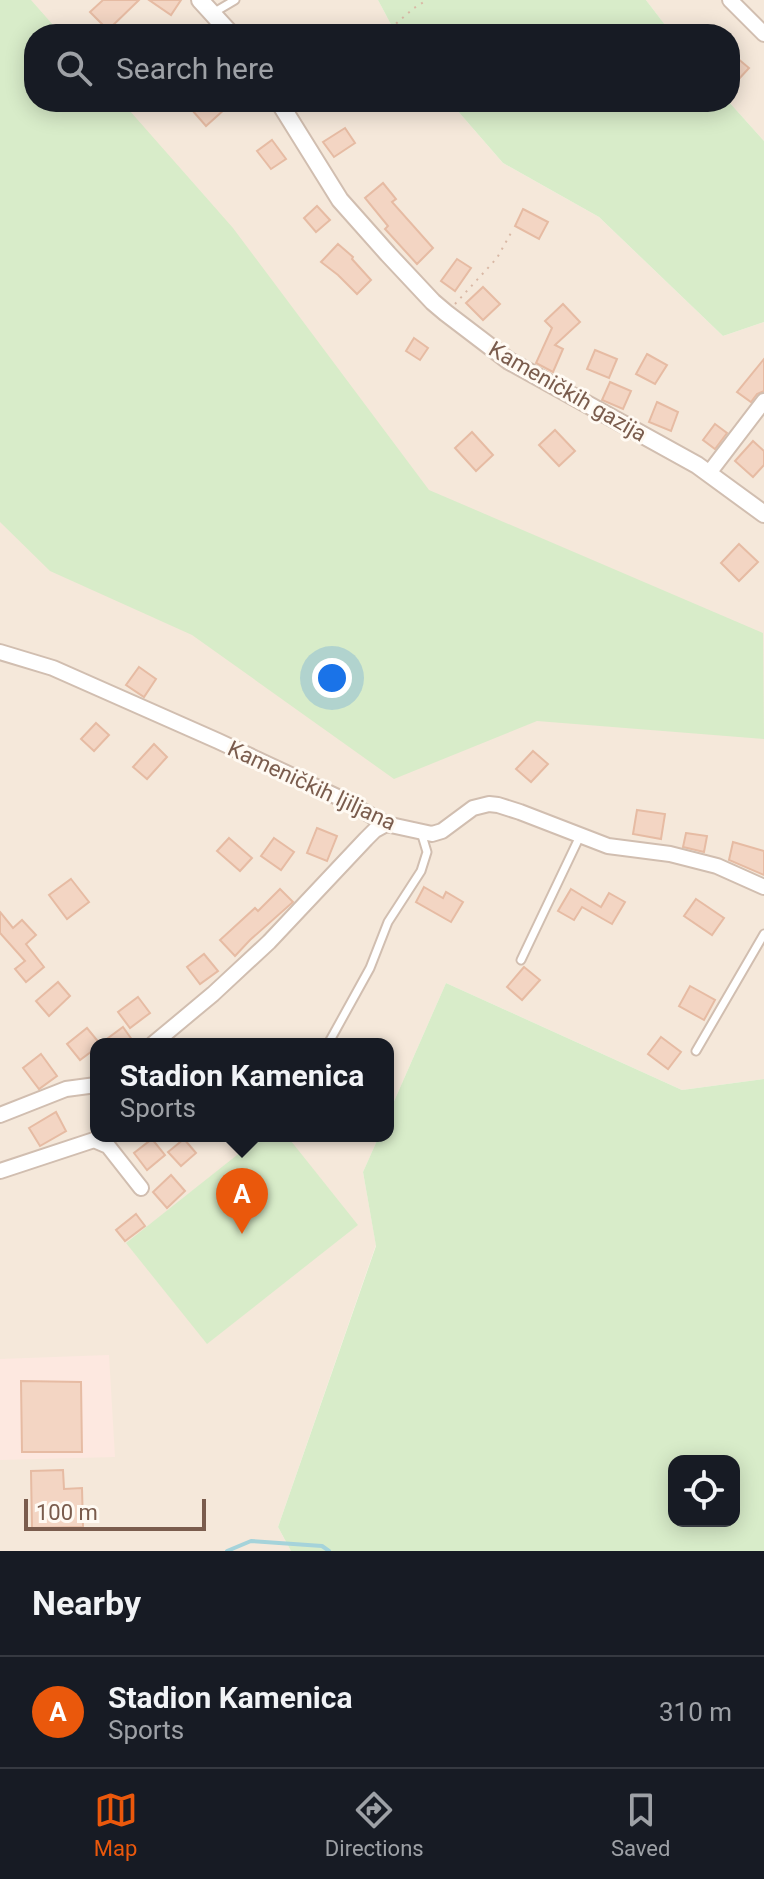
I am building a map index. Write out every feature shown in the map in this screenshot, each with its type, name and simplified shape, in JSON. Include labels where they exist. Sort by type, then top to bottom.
[{"type":"street","points":[[200,0],[222,24]]},
{"type":"street","points":[[730,0],[764,34]]},
{"type":"street","name":"Kameničkih gazija","points":[[285,112],[340,200],[446,313],[509,361],[709,473],[762,509]]},
{"type":"street","points":[[709,473],[764,401]]},
{"type":"street","name":"Kameničkih ljiljana","points":[[0,652],[53,668],[191,729],[344,800],[386,824],[432,834],[442,831],[473,808],[489,804],[520,812],[608,846],[670,854],[717,866],[764,887]]},
{"type":"street","points":[[160,1038],[269,942],[375,830],[386,824]]},
{"type":"street","points":[[0,1115],[66,1089],[90,1086]]},
{"type":"street","points":[[0,1171],[90,1141]]},
{"type":"street","points":[[99,1142],[108,1146],[141,1188]]},
{"type":"lane","points":[[213,13],[235,0]]},
{"type":"lane","points":[[331,1038],[370,968],[388,922],[421,871],[427,852],[421,832]]},
{"type":"lane","points":[[521,960],[580,836]]},
{"type":"lane","points":[[696,1051],[764,934]]},
{"type":"path","points":[[396,24],[427,0]]},
{"type":"path","points":[[446,313],[497,258],[511,233]]},
{"type":"shaded area","points":[[0,0],[378,0],[391,24],[24,24],[24,112],[459,112],[503,163],[599,217],[723,336],[764,322],[764,1079],[682,1090],[446,983],[394,1101],[394,1038],[90,1038],[90,1142],[376,1142],[363,1172],[376,1245],[278,1527],[291,1551],[0,1551]]},
{"type":"shaded area","points":[[646,0],[764,0],[764,141],[738,112],[740,24],[664,24]]},
{"type":"shaded area","points":[[109,1355],[115,1457],[0,1460],[0,1359]]},
{"type":"green space","points":[[0,0],[31,0],[52,24],[24,24],[24,112],[131,112],[233,228],[429,490],[763,633],[764,739],[537,721],[394,779],[192,635],[50,571],[0,522]]},
{"type":"green space","points":[[378,0],[646,0],[664,24],[391,24]]},
{"type":"green space","points":[[459,112],[738,112],[764,141],[764,322],[723,336],[599,217],[503,163]]},
{"type":"green space","points":[[446,983],[682,1090],[764,1079],[764,1551],[291,1551],[278,1527],[376,1246],[363,1172],[376,1142],[394,1142],[394,1101]]},
{"type":"green space","points":[[253,1142],[292,1142],[358,1225],[207,1344],[126,1243]]},
{"type":"building","points":[[103,0],[139,0],[114,24],[102,24],[90,12]]},
{"type":"building","points":[[149,0],[181,0],[171,15]]},
{"type":"building","points":[[740,60],[749,68],[740,78]]},
{"type":"building","points":[[194,112],[222,112],[206,126]]},
{"type":"building","points":[[345,128],[355,143],[334,157],[323,142]]},
{"type":"building","points":[[272,140],[286,159],[271,169],[257,151]]},
{"type":"building","points":[[383,183],[396,199],[392,202],[433,248],[417,264],[385,229],[388,226],[365,198]]},
{"type":"building","points":[[317,206],[330,220],[316,232],[304,218]]},
{"type":"building","points":[[523,209],[548,222],[539,239],[515,226]]},
{"type":"building","points":[[338,244],[371,280],[357,294],[321,262]]},
{"type":"building","points":[[457,259],[471,268],[455,291],[441,281]]},
{"type":"building","points":[[483,287],[500,304],[483,320],[466,303]]},
{"type":"building","points":[[563,304],[580,322],[555,345],[563,349],[553,372],[536,363],[552,328],[545,321]]},
{"type":"building","points":[[414,338],[428,348],[420,360],[406,351]]},
{"type":"building","points":[[595,350],[617,359],[609,378],[587,369]]},
{"type":"building","points":[[647,354],[667,365],[655,384],[636,374]]},
{"type":"building","points":[[764,359],[764,391],[751,402],[737,392]]},
{"type":"building","points":[[610,382],[631,391],[623,409],[602,400]]},
{"type":"building","points":[[657,402],[678,412],[671,431],[649,422]]},
{"type":"building","points":[[715,424],[727,433],[715,449],[703,440]]},
{"type":"building","points":[[555,430],[575,451],[559,466],[539,445]]},
{"type":"building","points":[[472,432],[493,455],[476,471],[455,448]]},
{"type":"building","points":[[753,441],[764,451],[764,465],[753,477],[735,461]]},
{"type":"building","points":[[739,544],[758,562],[739,581],[721,563]]},
{"type":"building","points":[[139,667],[156,679],[144,697],[126,685]]},
{"type":"building","points":[[96,723],[109,735],[94,751],[81,739]]},
{"type":"building","points":[[154,744],[167,757],[147,779],[133,767]]},
{"type":"building","points":[[533,751],[548,764],[531,782],[516,769]]},
{"type":"building","points":[[637,810],[665,814],[661,839],[633,834]]},
{"type":"building","points":[[317,828],[337,836],[327,861],[307,853]]},
{"type":"building","points":[[686,833],[707,836],[704,852],[683,847]]},
{"type":"building","points":[[229,838],[252,858],[240,871],[217,851]]},
{"type":"building","points":[[274,838],[294,852],[281,870],[261,856]]},
{"type":"building","points":[[733,842],[764,851],[764,875],[729,860]]},
{"type":"building","points":[[71,879],[89,902],[67,919],[49,895]]},
{"type":"building","points":[[424,887],[443,898],[446,892],[463,902],[451,922],[416,902]]},
{"type":"building","points":[[280,889],[293,902],[235,956],[220,940],[255,908],[258,911]]},
{"type":"building","points":[[571,889],[601,907],[609,893],[625,902],[612,924],[582,907],[574,920],[558,911]]},
{"type":"building","points":[[696,899],[724,918],[712,935],[684,916]]},
{"type":"building","points":[[0,912],[13,928],[22,920],[36,935],[26,944],[44,967],[26,982],[15,969],[25,961],[0,933]]},
{"type":"building","points":[[204,954],[218,971],[200,984],[187,967]]},
{"type":"building","points":[[524,967],[540,980],[522,1000],[507,987]]},
{"type":"building","points":[[58,982],[70,996],[49,1016],[36,1001]]},
{"type":"building","points":[[690,986],[715,1000],[704,1020],[679,1006]]},
{"type":"building","points":[[138,997],[150,1013],[130,1028],[118,1012]]},
{"type":"building","points":[[123,1027],[131,1038],[108,1038]]},
{"type":"building","points":[[87,1028],[95,1038],[90,1038],[90,1052],[80,1060],[67,1044]]},
{"type":"building","points":[[661,1037],[681,1052],[668,1069],[648,1054]]},
{"type":"building","points":[[41,1054],[57,1076],[39,1089],[23,1068]]},
{"type":"building","points":[[56,1112],[66,1131],[40,1146],[29,1128]]},
{"type":"building","points":[[148,1142],[154,1142],[165,1155],[147,1170],[134,1153]]},
{"type":"building","points":[[180,1142],[187,1142],[196,1153],[181,1166],[168,1152]]},
{"type":"building","points":[[171,1175],[185,1191],[167,1208],[153,1192]]},
{"type":"building","points":[[136,1214],[145,1226],[125,1241],[116,1230]]},
{"type":"building","points":[[21,1381],[81,1382],[82,1452],[22,1452]]},
{"type":"building","points":[[63,1470],[64,1489],[82,1488],[83,1527],[32,1528],[31,1471]]},
{"type":"waterway","points":[[227,1551],[251,1541],[322,1546],[329,1551]]},
{"type":"place","name":"Stadion Kamenica","points":[[242,1234]]}]
